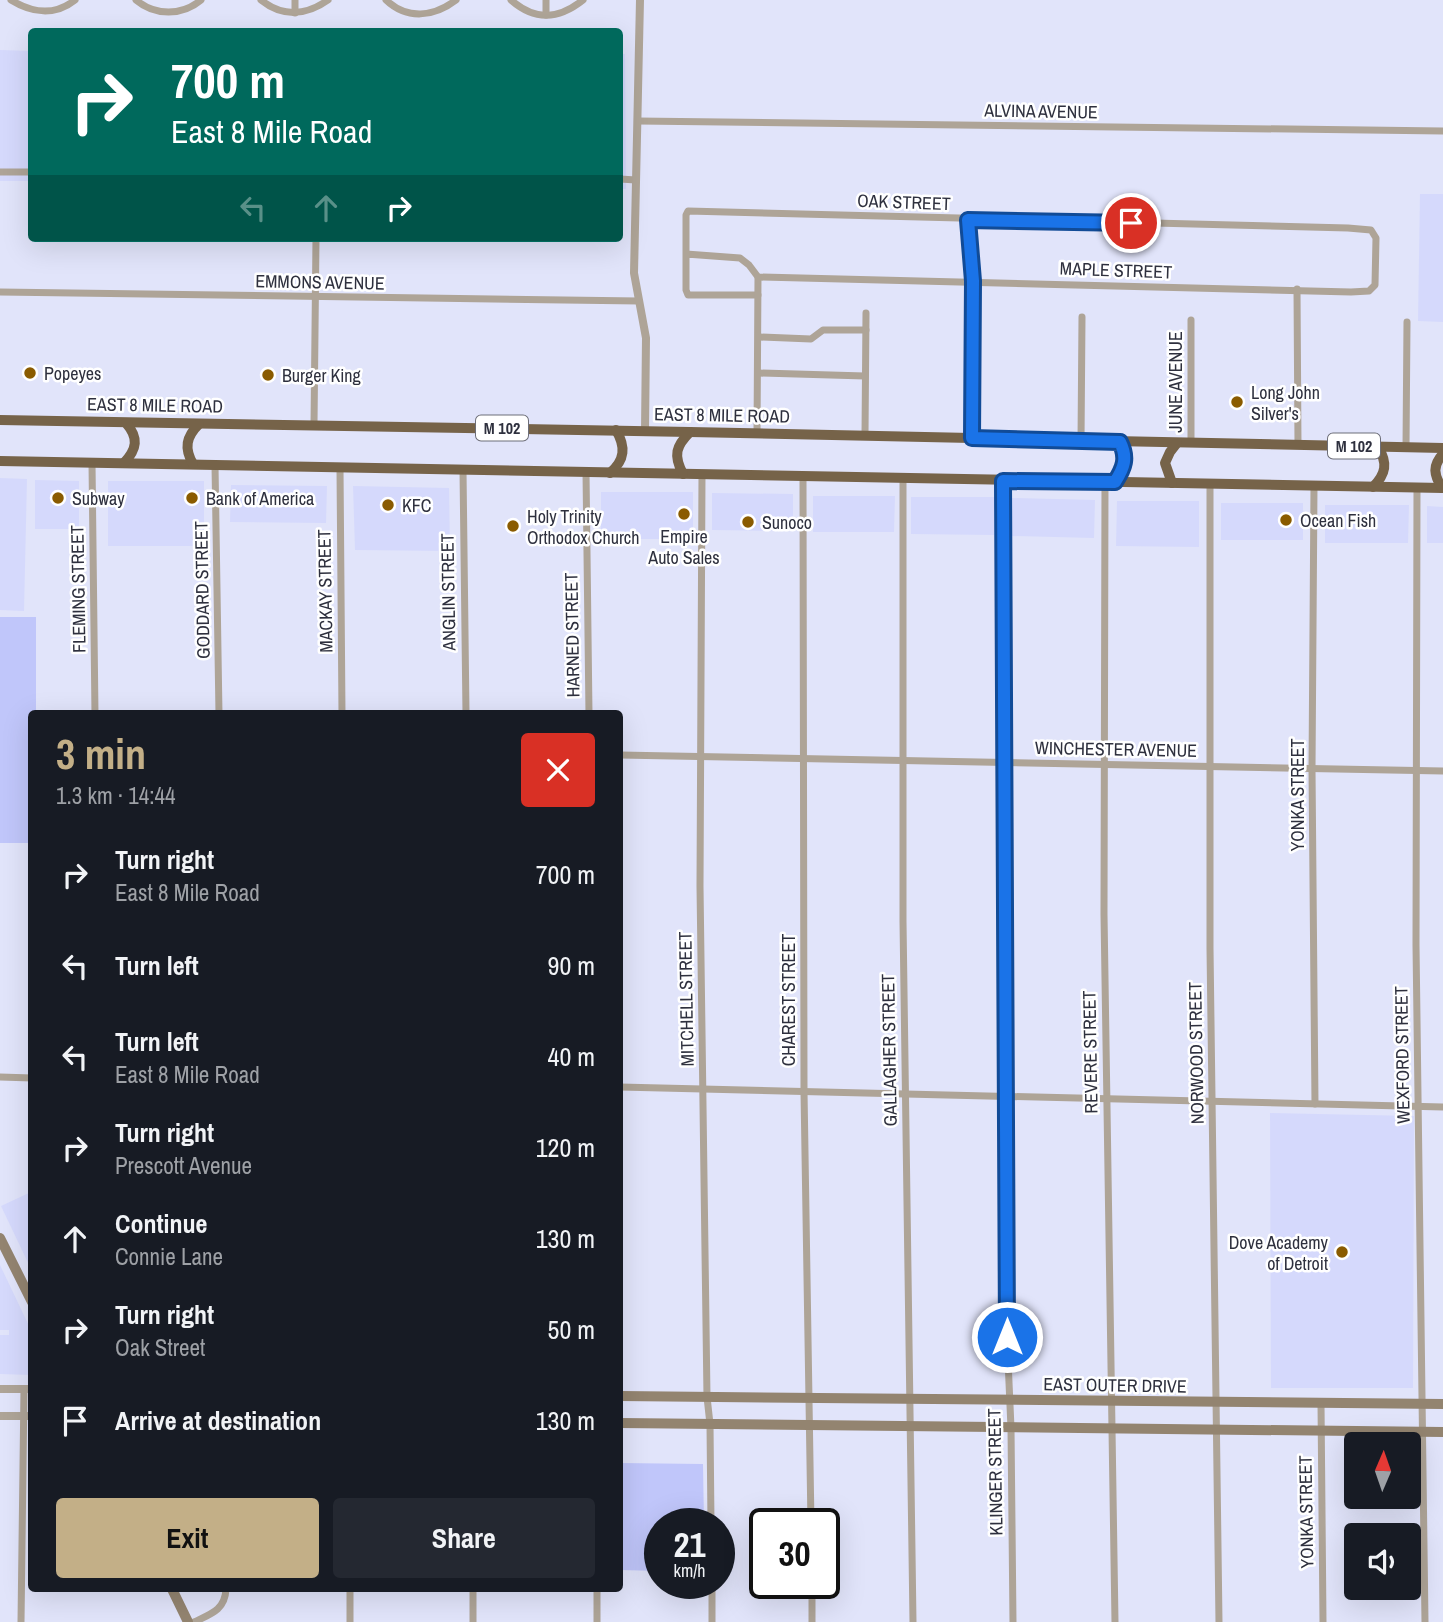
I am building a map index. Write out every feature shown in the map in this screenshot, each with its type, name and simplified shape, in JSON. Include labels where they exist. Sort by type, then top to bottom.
[{"type":"highway","name":"EAST 8 MILE ROAD","points":[[0,420],[1443,448]]},
{"type":"highway","points":[[124,463],[134,450],[136,439],[135,433],[126,423]]},
{"type":"highway","points":[[193,464],[186,446],[189,436],[199,424]]},
{"type":"highway","points":[[610,472],[617,467],[623,455],[623,443],[616,430]]},
{"type":"highway","points":[[683,474],[677,461],[676,450],[691,432]]},
{"type":"highway","points":[[1110,482],[1122,471],[1125,460],[1120,442]]},
{"type":"highway","points":[[1172,483],[1165,463],[1177,443]]},
{"type":"highway","points":[[1373,487],[1383,475],[1385,464],[1378,447]]},
{"type":"highway","points":[[0,461],[1442,488],[1434,471],[1443,454]]},
{"type":"main road","points":[[0,1238],[28,1294]]},
{"type":"main road","name":"EAST OUTER DRIVE","points":[[623,1396],[1443,1404]]},
{"type":"main road","points":[[623,1423],[1443,1432]]},
{"type":"main road","points":[[173,1592],[188,1622]]},
{"type":"street","points":[[11,0],[27,9],[44,11],[62,8],[75,0]]},
{"type":"street","points":[[44,0],[44,11]]},
{"type":"street","points":[[136,0],[147,8],[175,12],[201,0]]},
{"type":"street","points":[[261,0],[272,8],[295,13],[313,10],[327,0]]},
{"type":"street","points":[[295,0],[295,13]]},
{"type":"street","points":[[386,0],[399,10],[419,15],[438,11],[456,0]]},
{"type":"street","points":[[510,0],[529,13],[546,15],[562,14],[583,0]]},
{"type":"street","points":[[546,0],[546,15]]},
{"type":"street","points":[[640,0],[634,273],[646,338],[645,431]]},
{"type":"street","name":"ALVINA AVENUE","points":[[638,121],[1443,131]]},
{"type":"street","points":[[0,172],[28,172]]},
{"type":"street","points":[[623,179],[636,180]]},
{"type":"street","name":"OAK STREET","points":[[686,254],[688,211],[1371,230]]},
{"type":"street","points":[[968,220],[973,281],[972,438]]},
{"type":"street","name":"MAPLE STREET","points":[[758,277],[1352,292],[1373,288],[1375,285],[1377,238],[1371,230]]},
{"type":"street","points":[[314,425],[316,242]]},
{"type":"street","points":[[757,433],[759,337],[758,277],[750,265],[740,258],[686,254],[688,295],[758,295]]},
{"type":"street","points":[[1297,289],[1298,445]]},
{"type":"street","name":"EMMONS AVENUE","points":[[0,292],[639,301]]},
{"type":"street","points":[[865,435],[866,313]]},
{"type":"street","points":[[1081,440],[1082,317]]},
{"type":"street","name":"JUNE AVENUE","points":[[1191,320],[1191,443]]},
{"type":"street","points":[[1406,447],[1407,323]]},
{"type":"street","points":[[759,337],[811,339],[823,330],[866,330]]},
{"type":"street","points":[[758,373],[865,376]]},
{"type":"street","name":"FLEMING STREET","points":[[92,463],[95,710]]},
{"type":"street","name":"GODDARD STREET","points":[[215,465],[219,710]]},
{"type":"street","name":"MACKAY STREET","points":[[340,468],[342,710]]},
{"type":"street","name":"ANGLIN STREET","points":[[463,470],[466,710]]},
{"type":"street","name":"HARNED STREET","points":[[586,472],[589,710]]},
{"type":"street","name":"MITCHELL STREET","points":[[702,474],[702,1089],[711,1508]]},
{"type":"street","name":"CHAREST STREET","points":[[803,476],[804,1091],[811,1508]]},
{"type":"street","name":"GALLAGHER STREET","points":[[903,478],[905,1094],[913,1622]]},
{"type":"street","name":"KLINGER STREET","points":[[1003,481],[1003,762],[1013,1622]]},
{"type":"street","name":"REVERE STREET","points":[[1110,482],[1104,764],[1115,1622]]},
{"type":"street","name":"NORWOOD STREET","points":[[1210,484],[1210,767],[1219,1622]]},
{"type":"street","name":"YONKA STREET","points":[[1314,486],[1312,769],[1315,1104]]},
{"type":"street","name":"WEXFORD STREET","points":[[1417,488],[1418,1106],[1425,1622]]},
{"type":"street","name":"WINCHESTER AVENUE","points":[[623,755],[1443,771]]},
{"type":"street","points":[[0,1077],[28,1078]]},
{"type":"street","points":[[623,1087],[1443,1107]]},
{"type":"street","points":[[0,1388],[28,1389],[21,1622]]},
{"type":"street","name":"YONKA STREET","points":[[1321,1403],[1323,1622]]},
{"type":"street","points":[[0,1416],[28,1416]]},
{"type":"street","points":[[194,1622],[221,1608],[226,1592]]},
{"type":"street","points":[[350,1592],[350,1622]]},
{"type":"street","points":[[473,1592],[473,1622]]},
{"type":"street","points":[[597,1592],[597,1622]]},
{"type":"street","points":[[712,1599],[712,1622]]},
{"type":"street","points":[[812,1599],[813,1622]]},
{"type":"shaded area","points":[[0,50],[28,51],[28,181],[0,181]]},
{"type":"shaded area","points":[[623,54],[625,54],[626,189],[623,189]]},
{"type":"shaded area","points":[[1420,194],[1443,194],[1443,322],[1418,321]]},
{"type":"shaded area","points":[[0,478],[27,479],[24,611],[0,610]]},
{"type":"shaded area","points":[[35,480],[79,481],[79,529],[35,529]]},
{"type":"shaded area","points":[[108,481],[204,481],[204,546],[108,546]]},
{"type":"shaded area","points":[[231,485],[327,486],[326,523],[230,522]]},
{"type":"shaded area","points":[[353,486],[449,488],[450,551],[355,550]]},
{"type":"shaded area","points":[[601,492],[693,492],[693,539],[601,539]]},
{"type":"shaded area","points":[[712,493],[793,494],[793,531],[712,530]]},
{"type":"shaded area","points":[[813,496],[895,496],[894,532],[813,532]]},
{"type":"shaded area","points":[[911,497],[994,497],[994,535],[911,534]]},
{"type":"shaded area","points":[[1012,498],[1095,500],[1094,538],[1011,536]]},
{"type":"shaded area","points":[[1117,501],[1199,501],[1199,547],[1116,546]]},
{"type":"shaded area","points":[[1221,503],[1303,503],[1303,540],[1221,540]]},
{"type":"shaded area","points":[[1325,505],[1409,505],[1408,543],[1325,543]]},
{"type":"shaded area","points":[[1427,506],[1443,507],[1443,543],[1427,543]]},
{"type":"shaded area","points":[[0,617],[36,617],[36,710],[28,710],[28,843],[0,843]]},
{"type":"shaded area","name":"Dove Academy of Detroit","points":[[1270,1113],[1414,1116],[1413,1388],[1271,1388]]},
{"type":"shaded area","points":[[28,1193],[28,1263],[1,1206]]},
{"type":"shaded area","points":[[0,1265],[28,1324],[28,1375],[0,1374],[0,1335],[9,1335],[9,1330],[0,1330]]},
{"type":"shaded area","points":[[623,1463],[703,1464],[704,1508],[644,1508],[644,1571],[623,1570]]},
{"type":"place","name":"Popeyes","points":[[30,373]]},
{"type":"place","name":"Burger King","points":[[268,375]]},
{"type":"place","name":"Long John Silver's","points":[[1237,402]]},
{"type":"place","name":"Subway","points":[[58,498]]},
{"type":"place","name":"Bank of America","points":[[192,498]]},
{"type":"place","name":"KFC","points":[[388,505]]},
{"type":"place","name":"Empire Auto Sales","points":[[684,514]]},
{"type":"place","name":"Ocean Fish","points":[[1286,520]]},
{"type":"place","name":"Sunoco","points":[[748,522]]},
{"type":"place","name":"Holy Trinity Orthodox Church","points":[[513,526]]},
{"type":"place","name":"Dove Academy of Detroit","points":[[1342,1252]]},
{"type":"route","points":[[1007,1337],[1003,481],[1115,482],[1122,471],[1125,454],[1120,442],[972,438],[973,281],[968,220],[1131,223]]}]
